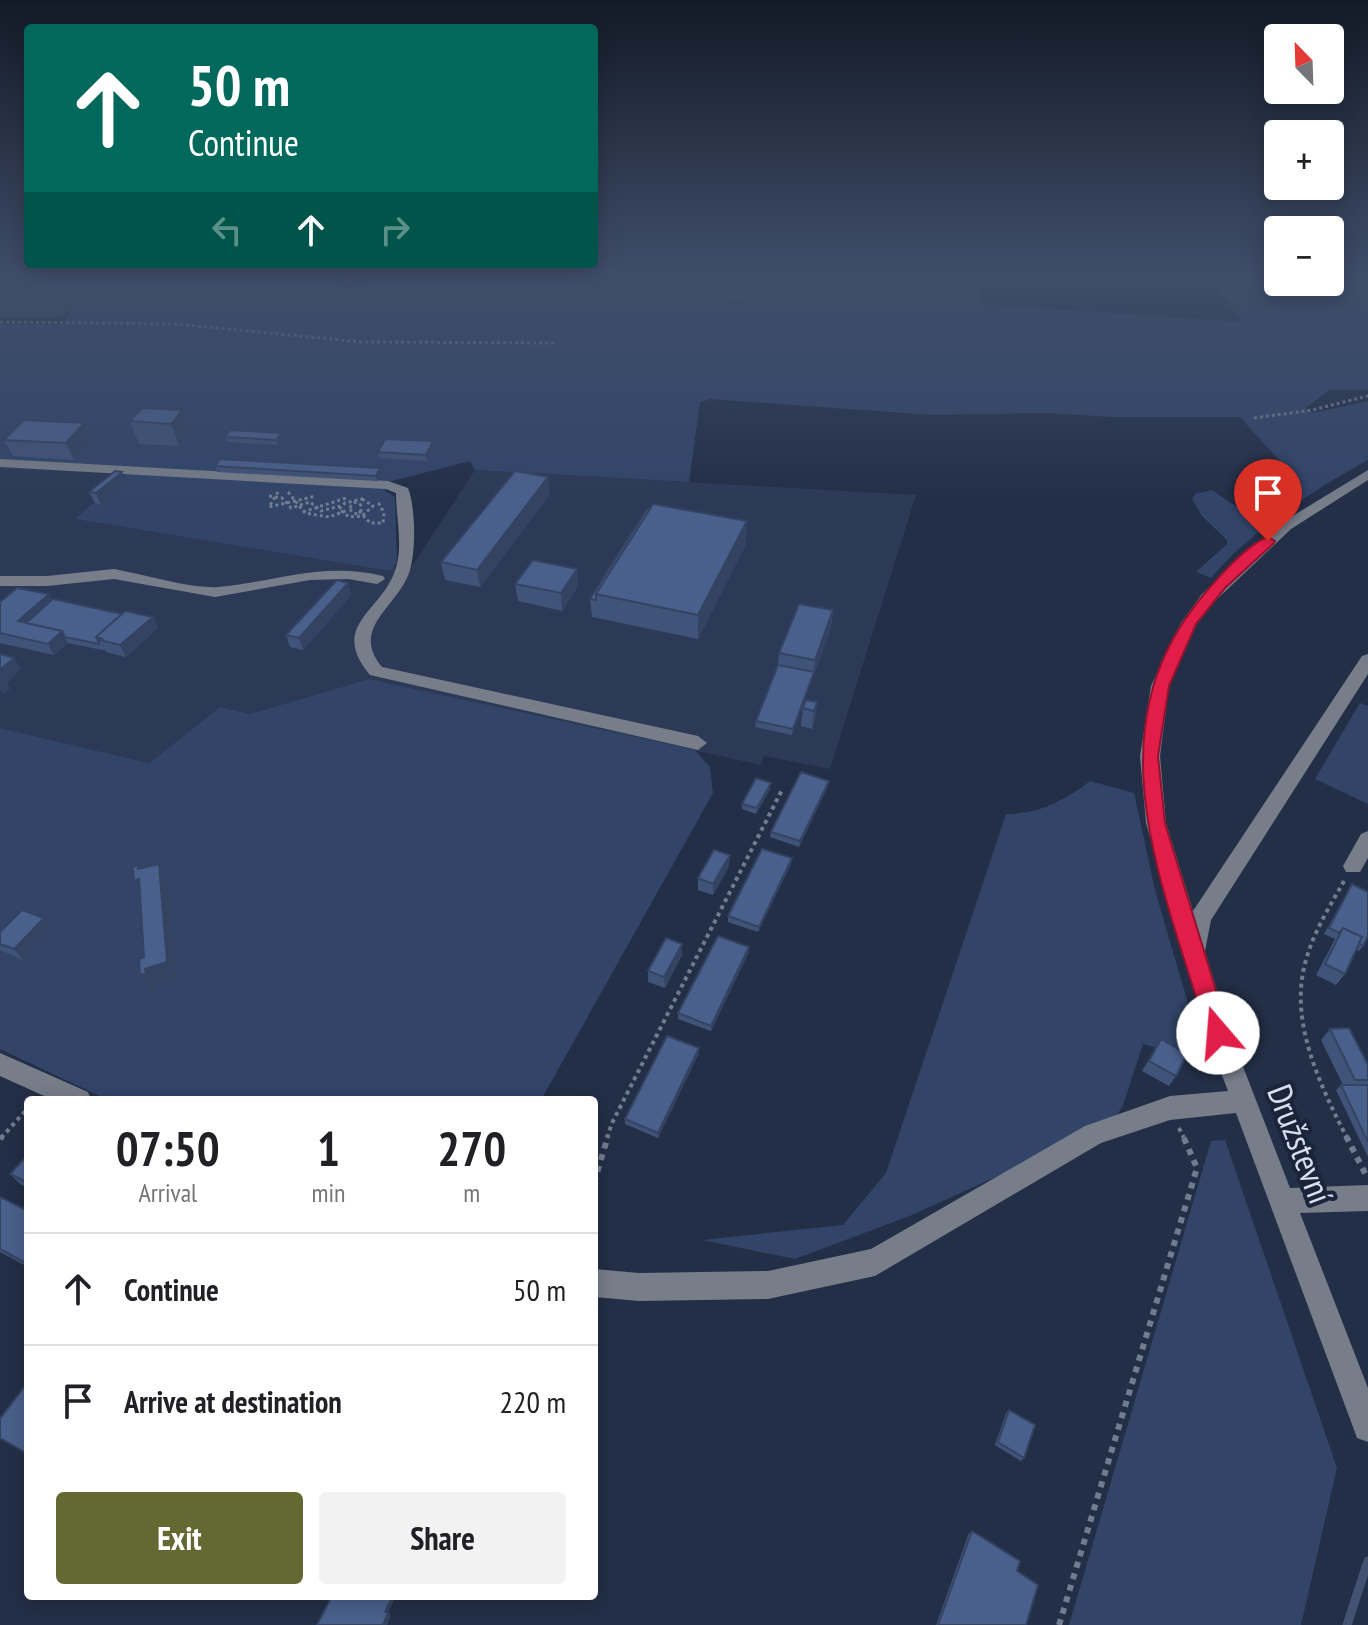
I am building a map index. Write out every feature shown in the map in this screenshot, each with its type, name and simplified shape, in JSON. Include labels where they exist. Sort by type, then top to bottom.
[{"type":"street","points":[[0,463],[388,485],[403,491],[404,568],[362,631],[361,646],[367,663],[376,671],[698,743]]},
{"type":"street","name":"Družstevní","points":[[1368,474],[1286,526],[1233,572],[1189,623],[1160,686],[1150,756],[1156,823],[1218,1033],[1368,1427]]},
{"type":"street","points":[[0,581],[47,581],[114,574],[215,592],[310,575],[348,574],[377,579]]},
{"type":"street","points":[[1193,955],[1200,918],[1368,660]]},
{"type":"street","points":[[1353,866],[1368,839]]},
{"type":"street","points":[[0,1064],[70,1096]]},
{"type":"street","points":[[598,1283],[639,1287],[768,1285],[875,1262],[1094,1134],[1170,1108],[1246,1101]]},
{"type":"street","points":[[1283,1201],[1368,1198]]},
{"type":"path","points":[[1254,418],[1312,410],[1368,396]]},
{"type":"path","points":[[287,503],[269,507],[285,489],[303,512],[329,517],[348,510],[360,514],[370,523],[383,523],[384,513],[378,500],[370,496],[325,511],[313,502],[297,504]]},
{"type":"path","points":[[269,496],[282,498],[291,508],[326,493]]},
{"type":"path","points":[[342,493],[350,501],[363,505],[378,500]]},
{"type":"path","points":[[303,512],[362,499],[372,503]]},
{"type":"path","points":[[348,510],[350,501]]},
{"type":"path","points":[[340,506],[342,513],[349,517],[372,510],[372,503]]},
{"type":"path","points":[[360,514],[363,505]]},
{"type":"path","points":[[598,1170],[612,1123],[782,790]]},
{"type":"path","points":[[1353,866],[1314,935],[1302,976],[1303,1026],[1332,1107],[1368,1179]]},
{"type":"path","points":[[1059,1625],[1197,1168],[1170,1108]]},
{"type":"path","points":[[0,1139],[24,1112]]},
{"type":"shaded area","points":[[0,349],[1368,349],[1368,390],[1329,390],[1306,408],[1313,413],[1368,401],[1368,460],[1264,527],[1211,578],[1196,572],[1227,544],[1227,540],[1202,516],[1192,499],[1195,494],[1212,490],[1244,512],[1254,513],[1261,500],[1251,479],[1276,475],[1278,470],[1285,467],[1240,417],[1114,417],[1045,413],[932,415],[710,399],[700,402],[689,482],[475,470],[470,461],[388,482],[385,491],[395,497],[397,563],[390,571],[75,519],[132,469],[0,461]]},
{"type":"shaded area","points":[[0,461],[133,468],[76,519],[390,571],[393,567],[410,569],[475,470],[916,495],[830,769],[764,756],[761,765],[369,679],[250,714],[220,707],[149,763],[0,728]]},
{"type":"shaded area","points":[[369,679],[695,750],[710,767],[713,793],[543,1096],[100,1096],[0,1049],[0,728],[149,763],[220,707],[250,714]]},
{"type":"shaded area","points":[[1360,703],[1368,706],[1368,804],[1315,779]]},
{"type":"shaded area","points":[[1090,781],[1134,793],[1155,890],[1205,1062],[1143,1044],[1123,1105],[1112,1124],[912,1215],[795,1259],[702,1240],[843,1225],[886,1173],[1006,814],[1029,812],[1051,805]]},
{"type":"shaded area","points":[[1225,1140],[1337,1468],[1301,1625],[1069,1625],[1211,1141]]},
{"type":"building","points":[[142,408],[182,410],[171,424],[130,421]]},
{"type":"building","points":[[24,420],[84,423],[66,443],[4,440]]},
{"type":"building","points":[[230,430],[281,433],[277,440],[225,437]]},
{"type":"building","points":[[385,439],[433,441],[426,455],[378,452]]},
{"type":"building","points":[[220,459],[380,468],[376,476],[215,466]]},
{"type":"building","points":[[115,471],[122,472],[96,493],[89,492]]},
{"type":"building","points":[[515,471],[548,477],[477,570],[441,562]]},
{"type":"building","points":[[653,504],[747,521],[698,615],[596,594]]},
{"type":"building","points":[[647,509],[650,509],[596,594],[596,600],[590,599]]},
{"type":"building","points":[[533,560],[577,569],[561,593],[515,584]]},
{"type":"building","points":[[337,580],[348,583],[299,638],[286,635]]},
{"type":"building","points":[[17,588],[49,594],[18,621],[62,631],[48,644],[0,633],[0,602]]},
{"type":"building","points":[[53,599],[122,614],[96,637],[99,644],[65,637],[62,631],[26,623]]},
{"type":"building","points":[[799,604],[833,610],[815,660],[779,653]]},
{"type":"building","points":[[125,611],[153,617],[120,645],[96,637]]},
{"type":"building","points":[[0,654],[14,658],[0,670]]},
{"type":"building","points":[[778,665],[814,672],[793,729],[756,721]]},
{"type":"building","points":[[806,700],[817,702],[814,711],[803,708]]},
{"type":"building","points":[[801,772],[829,781],[800,841],[771,832]]},
{"type":"building","points":[[756,778],[771,783],[757,808],[742,804]]},
{"type":"building","points":[[762,849],[792,858],[759,927],[728,916]]},
{"type":"building","points":[[714,850],[730,855],[713,884],[698,878]]},
{"type":"building","points":[[159,864],[167,962],[145,969],[146,973],[140,975],[139,959],[144,957],[139,879],[134,881],[133,867],[138,865],[138,869]]},
{"type":"building","points":[[1352,884],[1368,892],[1368,936],[1363,946],[1359,943],[1362,937],[1343,928],[1339,933],[1329,928]]},
{"type":"building","points":[[22,910],[44,918],[14,949],[0,944],[0,932]]},
{"type":"building","points":[[1343,928],[1362,937],[1345,974],[1325,964]]},
{"type":"building","points":[[718,936],[749,947],[711,1026],[678,1013]]},
{"type":"building","points":[[666,938],[682,944],[664,977],[648,971]]},
{"type":"building","points":[[1349,1028],[1368,1065],[1368,1080],[1355,1080],[1330,1029]]},
{"type":"building","points":[[667,1036],[699,1048],[658,1133],[625,1119]]},
{"type":"building","points":[[1161,1039],[1187,1054],[1176,1076],[1149,1061]]},
{"type":"building","points":[[1341,1085],[1368,1085],[1368,1142]]},
{"type":"building","points":[[24,1159],[24,1181],[10,1174]]},
{"type":"building","points":[[0,1197],[24,1209],[24,1262],[0,1249]]},
{"type":"building","points":[[24,1387],[24,1452],[0,1438],[0,1419]]},
{"type":"building","points":[[1009,1410],[1035,1425],[1024,1458],[998,1442]]},
{"type":"building","points":[[972,1531],[1020,1561],[1017,1571],[1038,1585],[1026,1625],[938,1625]]},
{"type":"building","points":[[330,1600],[391,1600],[383,1625],[317,1625]]},
{"type":"waterway","points":[[1347,1625],[1368,1561]]},
{"type":"route","points":[[1218,1033],[1156,823],[1150,756],[1153,721],[1160,686],[1189,623],[1220,585],[1268,541]]}]
